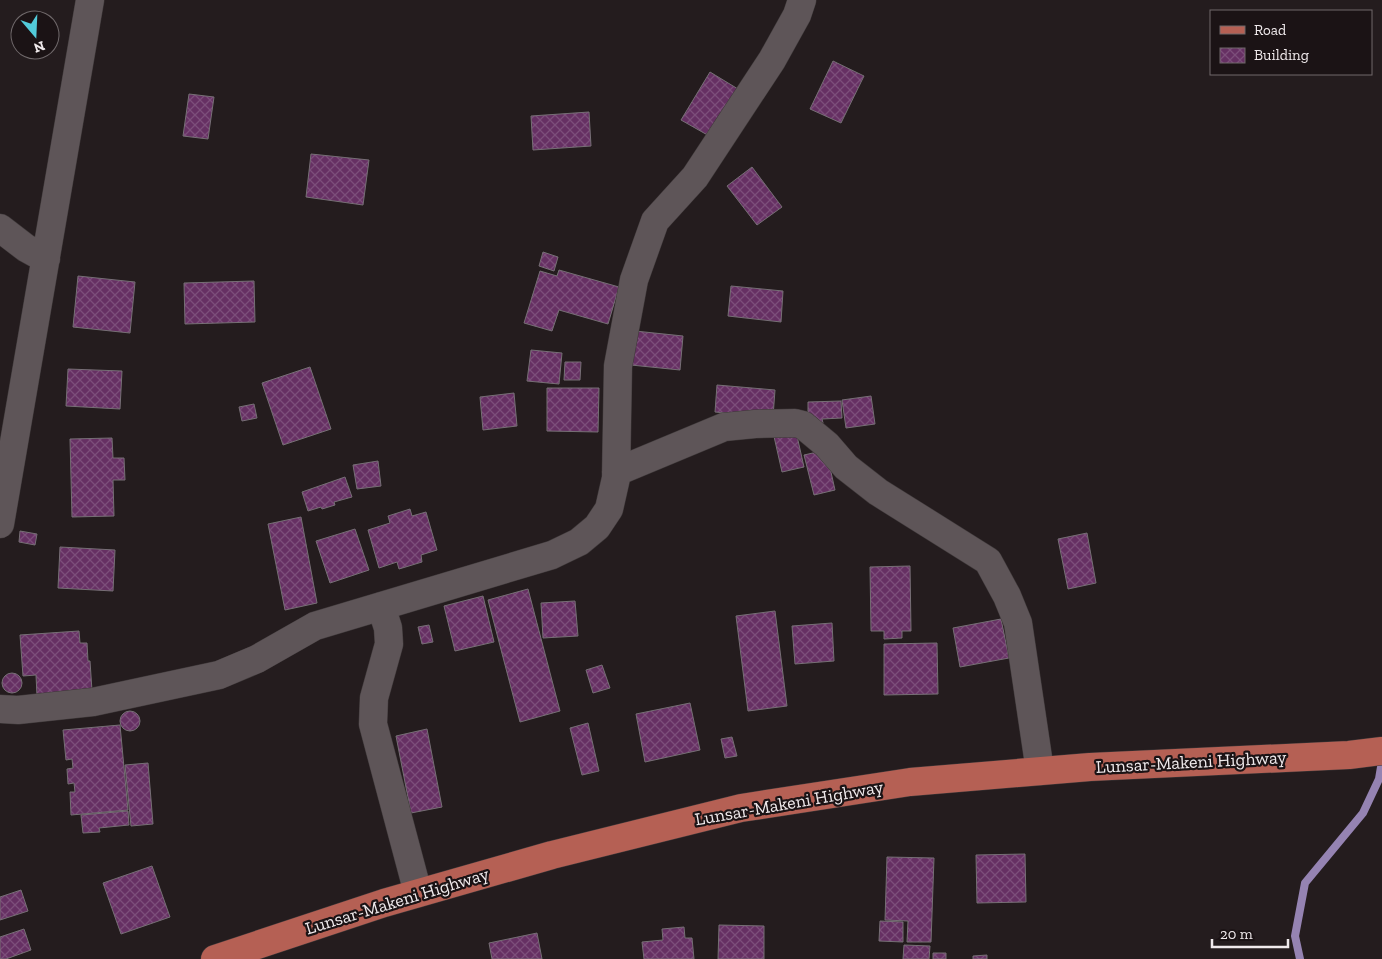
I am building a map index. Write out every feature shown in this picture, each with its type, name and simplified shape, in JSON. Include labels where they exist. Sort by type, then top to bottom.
[{"type":"main road","name":"Lunsar-Makeni Highway","points":[[215,959],[418,893],[552,855],[741,808],[910,782],[1040,771],[1349,755],[1382,751]]},
{"type":"street","points":[[0,524],[90,0]]},
{"type":"street","points":[[0,709],[18,710],[94,702],[219,675],[257,659],[315,626],[552,555],[579,542],[597,527],[609,509],[616,472],[618,366],[634,280],[655,221],[695,177],[772,60],[797,15],[802,0]]},
{"type":"street","points":[[0,228],[26,248],[46,259]]},
{"type":"street","points":[[616,472],[724,427],[795,423],[803,425],[827,445],[846,466],[878,492],[988,561],[1008,596],[1018,623],[1040,771]]},
{"type":"street","points":[[382,606],[388,628],[389,644],[374,698],[372,724],[418,893]]},
{"type":"building","points":[[833,61],[864,76],[841,123],[810,109]]},
{"type":"building","points":[[710,72],[738,89],[711,137],[681,120]]},
{"type":"building","points":[[189,94],[214,97],[208,139],[183,136]]},
{"type":"building","points":[[589,112],[591,146],[533,150],[531,116]]},
{"type":"building","points":[[311,154],[369,160],[363,205],[306,197]]},
{"type":"building","points":[[752,167],[782,207],[757,225],[727,186]]},
{"type":"building","points":[[543,252],[558,257],[554,271],[539,266]]},
{"type":"building","points":[[559,270],[619,287],[608,324],[559,310],[552,331],[524,323],[540,271],[557,276]]},
{"type":"building","points":[[78,276],[135,282],[130,333],[73,327]]},
{"type":"building","points":[[254,281],[255,322],[185,324],[184,283]]},
{"type":"building","points":[[731,286],[783,291],[781,322],[728,316]]},
{"type":"building","points":[[635,331],[683,336],[680,370],[631,365]]},
{"type":"building","points":[[531,350],[562,353],[559,384],[527,381]]},
{"type":"building","points":[[565,362],[581,362],[580,380],[564,380]]},
{"type":"building","points":[[310,367],[331,429],[283,445],[262,383]]},
{"type":"building","points":[[68,369],[122,371],[120,409],[66,406]]},
{"type":"building","points":[[717,385],[775,390],[773,417],[715,412]]},
{"type":"building","points":[[547,388],[599,388],[598,432],[547,431]]},
{"type":"building","points":[[514,393],[517,426],[483,430],[480,397]]},
{"type":"building","points":[[871,396],[875,424],[846,428],[842,400]]},
{"type":"building","points":[[841,401],[842,418],[822,419],[823,423],[808,423],[808,402]]},
{"type":"building","points":[[254,404],[257,418],[242,421],[239,407]]},
{"type":"building","points":[[795,427],[804,467],[782,472],[773,432]]},
{"type":"building","points":[[112,438],[113,458],[124,458],[125,480],[113,480],[114,516],[72,517],[70,439]]},
{"type":"building","points":[[826,450],[835,490],[814,495],[804,455]]},
{"type":"building","points":[[378,461],[381,486],[357,489],[353,465]]},
{"type":"building","points":[[345,477],[352,497],[334,502],[335,505],[308,511],[302,492]]},
{"type":"building","points":[[410,509],[412,516],[426,512],[437,550],[421,555],[422,562],[399,569],[397,562],[379,568],[368,530],[390,523],[388,516]]},
{"type":"building","points":[[301,517],[317,603],[285,610],[268,524]]},
{"type":"building","points":[[355,529],[369,570],[330,583],[316,541]]},
{"type":"building","points":[[20,531],[37,534],[35,545],[19,542]]},
{"type":"building","points":[[1087,533],[1096,583],[1068,589],[1058,539]]},
{"type":"building","points":[[60,547],[115,550],[113,591],[58,588]]},
{"type":"building","points":[[910,566],[911,631],[902,631],[902,638],[884,639],[884,631],[871,631],[870,567]]},
{"type":"building","points":[[528,589],[560,711],[520,722],[488,600]]},
{"type":"building","points":[[483,596],[494,642],[455,651],[444,606]]},
{"type":"building","points":[[575,601],[578,636],[543,638],[541,603]]},
{"type":"building","points":[[775,611],[787,706],[748,711],[736,616]]},
{"type":"building","points":[[1001,619],[1009,658],[960,667],[953,628]]},
{"type":"building","points":[[832,623],[834,661],[795,664],[792,626]]},
{"type":"building","points":[[429,625],[433,642],[422,644],[418,627]]},
{"type":"building","points":[[79,631],[80,643],[87,643],[92,691],[37,696],[36,675],[23,676],[20,635]]},
{"type":"building","points":[[937,643],[938,694],[884,695],[884,644]]},
{"type":"building","points":[[602,665],[610,688],[593,693],[586,670]]},
{"type":"building","points":[[8,673],[16,673],[22,679],[22,687],[16,693],[8,693],[2,687],[2,679]]},
{"type":"building","points":[[690,703],[700,750],[645,762],[636,714]]},
{"type":"building","points":[[130,711],[137,714],[140,721],[137,728],[130,731],[123,728],[120,721],[123,714]]},
{"type":"building","points":[[588,723],[599,771],[582,775],[570,728]]},
{"type":"building","points":[[120,725],[128,810],[71,815],[70,792],[75,792],[74,783],[68,784],[67,769],[73,768],[72,759],[66,760],[63,730]]},
{"type":"building","points":[[427,729],[442,807],[411,813],[396,736]]},
{"type":"building","points":[[732,737],[737,756],[725,758],[721,739]]},
{"type":"building","points":[[148,763],[153,824],[131,826],[125,765]]},
{"type":"building","points":[[128,811],[129,825],[99,828],[100,832],[83,833],[81,815]]},
{"type":"building","points":[[1025,854],[1026,902],[977,903],[976,855]]},
{"type":"building","points":[[887,857],[934,858],[931,942],[907,942],[908,921],[885,920]]},
{"type":"building","points":[[152,866],[170,917],[121,934],[103,883]]},
{"type":"building","points":[[21,890],[28,911],[0,920],[0,897]]},
{"type":"building","points":[[880,921],[903,922],[903,942],[879,941]]},
{"type":"building","points":[[719,925],[764,926],[764,959],[718,959]]},
{"type":"building","points":[[684,927],[685,938],[692,938],[694,959],[644,959],[642,942],[663,940],[662,929]]},
{"type":"building","points":[[24,929],[31,950],[6,959],[0,959],[0,937]]},
{"type":"building","points":[[537,933],[542,959],[492,959],[489,943]]},
{"type":"building","points":[[904,945],[930,946],[929,959],[903,959]]},
{"type":"building","points":[[933,953],[946,953],[946,959],[933,959]]},
{"type":"building","points":[[987,955],[987,959],[973,959],[973,956]]},
{"type":"waterway","points":[[1300,959],[1295,936],[1305,883],[1363,813],[1379,779],[1382,761]]}]
